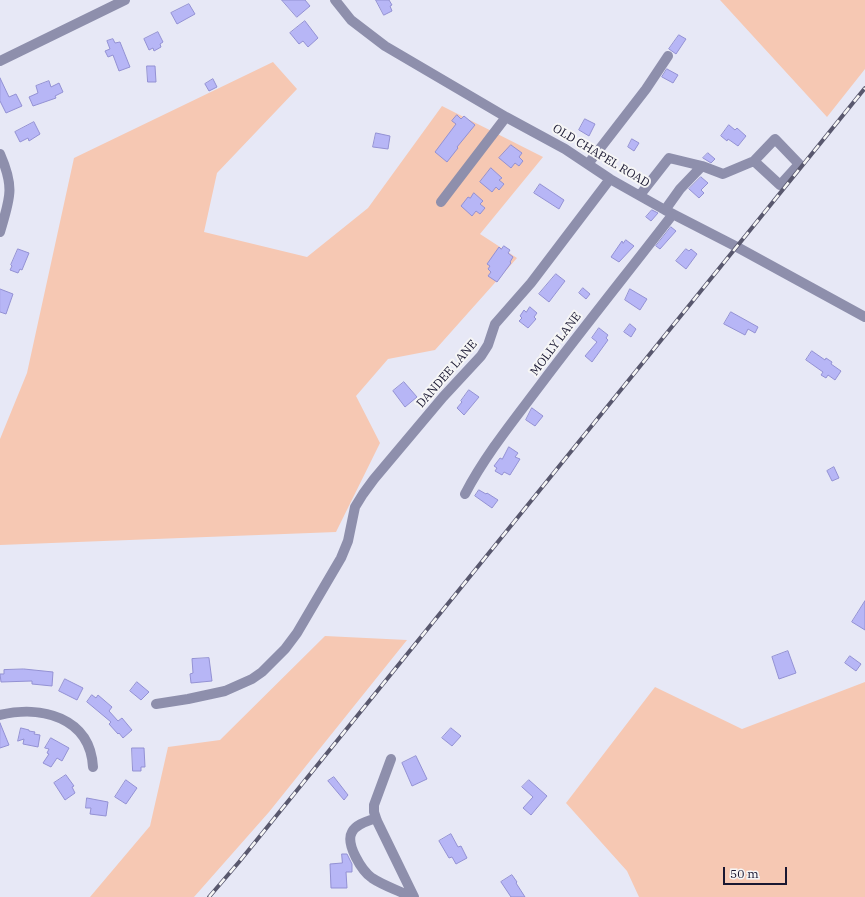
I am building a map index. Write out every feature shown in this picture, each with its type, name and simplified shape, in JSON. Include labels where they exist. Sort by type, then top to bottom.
[{"type":"street","points":[[0,61],[125,0]]},
{"type":"street","name":"OLD CHAPEL ROAD","points":[[335,0],[351,20],[385,46],[565,149],[610,179],[865,317]]},
{"type":"street","points":[[588,164],[646,89],[668,56]]},
{"type":"street","points":[[440,202],[506,116]]},
{"type":"street","points":[[640,195],[669,158],[702,166],[723,174],[754,161],[775,139],[799,164],[780,185],[754,161]]},
{"type":"street","points":[[0,154],[9,180],[10,193],[4,202],[0,232]]},
{"type":"street","name":"MOLLY LANE","points":[[465,494],[485,460],[500,439],[669,212],[680,189],[702,166]]},
{"type":"street","name":"DANDEE LANE","points":[[156,704],[225,691],[252,679],[262,672],[285,649],[297,633],[341,558],[348,541],[355,508],[374,479],[443,397],[481,356],[488,345],[495,324],[531,283],[610,179]]},
{"type":"street","points":[[0,714],[15,711],[33,711],[52,715],[65,721],[76,728],[88,742],[92,752],[93,767]]},
{"type":"street","points":[[391,759],[374,805],[374,812],[414,897]]},
{"type":"street","points":[[376,818],[352,831],[350,837],[351,843],[359,862],[371,877],[411,897]]},
{"type":"shaded area","points":[[720,0],[865,0],[865,69],[827,117]]},
{"type":"shaded area","points":[[273,62],[297,89],[217,173],[204,232],[307,257],[368,208],[442,106],[543,157],[480,234],[517,258],[435,350],[388,359],[356,396],[380,443],[336,532],[0,545],[0,439],[27,373],[74,158]]},
{"type":"shaded area","points":[[325,636],[407,640],[269,812],[194,897],[90,897],[150,826],[168,747],[220,740]]},
{"type":"shaded area","points":[[865,682],[865,897],[639,897],[627,871],[566,803],[655,687],[742,729]]},
{"type":"building","points":[[282,0],[305,0],[310,6],[297,17]]},
{"type":"building","points":[[376,0],[389,0],[392,5],[390,6],[392,11],[384,15]]},
{"type":"building","points":[[189,4],[195,14],[177,24],[171,13]]},
{"type":"building","points":[[305,21],[318,38],[308,47],[303,41],[299,44],[290,33]]},
{"type":"building","points":[[158,32],[163,42],[160,44],[161,47],[154,51],[153,48],[149,50],[144,39]]},
{"type":"building","points":[[679,35],[686,39],[676,54],[669,49]]},
{"type":"building","points":[[113,39],[115,43],[120,42],[130,67],[119,71],[113,55],[108,57],[105,51],[110,49],[107,41]]},
{"type":"building","points":[[147,66],[155,66],[156,82],[148,82]]},
{"type":"building","points":[[667,69],[678,75],[673,83],[662,77]]},
{"type":"building","points":[[0,78],[9,97],[16,94],[22,106],[6,113],[0,101]]},
{"type":"building","points":[[213,79],[217,87],[209,91],[205,84]]},
{"type":"building","points":[[49,81],[51,87],[59,83],[63,92],[55,96],[56,98],[33,106],[29,97],[38,93],[36,86]]},
{"type":"building","points":[[457,115],[461,119],[464,116],[475,125],[447,162],[435,152],[456,124],[452,121]]},
{"type":"building","points":[[585,119],[595,124],[589,136],[579,130]]},
{"type":"building","points":[[34,122],[40,134],[29,141],[28,138],[20,142],[15,132]]},
{"type":"building","points":[[729,125],[735,130],[737,128],[746,136],[738,146],[728,139],[727,141],[721,136]]},
{"type":"building","points":[[376,133],[390,136],[388,149],[373,147]]},
{"type":"building","points":[[632,139],[639,143],[634,151],[628,147]]},
{"type":"building","points":[[511,145],[522,153],[519,157],[523,161],[519,166],[515,163],[511,168],[499,158]]},
{"type":"building","points":[[708,153],[715,159],[711,163],[703,158]]},
{"type":"building","points":[[491,168],[502,178],[499,180],[504,184],[499,190],[496,187],[492,192],[480,182]]},
{"type":"building","points":[[701,177],[708,183],[701,190],[704,193],[699,198],[689,189]]},
{"type":"building","points":[[540,184],[564,200],[559,209],[534,193]]},
{"type":"building","points":[[474,193],[483,201],[480,204],[485,208],[480,214],[476,211],[472,216],[461,206],[468,197],[470,198]]},
{"type":"building","points":[[652,210],[658,213],[651,221],[646,217]]},
{"type":"building","points":[[671,227],[676,231],[660,249],[656,246]]},
{"type":"building","points":[[626,240],[634,246],[619,262],[611,257],[622,241],[623,243]]},
{"type":"building","points":[[504,246],[510,250],[508,253],[513,257],[510,262],[511,263],[497,282],[488,276],[491,272],[488,269],[490,266],[487,264],[499,247],[501,249]]},
{"type":"building","points":[[18,249],[29,253],[22,270],[20,269],[18,273],[10,270]]},
{"type":"building","points":[[686,249],[689,251],[691,249],[697,254],[686,269],[676,261]]},
{"type":"building","points":[[556,274],[565,281],[549,302],[539,294]]},
{"type":"building","points":[[583,288],[590,294],[586,299],[579,293]]},
{"type":"building","points":[[0,289],[13,294],[6,314],[0,312]]},
{"type":"building","points":[[630,289],[647,299],[640,310],[625,300]]},
{"type":"building","points":[[530,307],[537,313],[534,317],[536,319],[528,328],[519,321],[522,318],[520,316],[524,310],[526,312]]},
{"type":"building","points":[[731,312],[758,327],[755,333],[748,329],[745,335],[724,324]]},
{"type":"building","points":[[630,324],[636,329],[631,337],[624,332]]},
{"type":"building","points":[[599,328],[608,335],[606,338],[608,340],[592,362],[585,356],[597,342],[592,338]]},
{"type":"building","points":[[812,351],[825,360],[826,358],[832,362],[831,364],[841,371],[835,380],[828,375],[826,378],[821,375],[823,372],[806,360]]},
{"type":"building","points":[[404,382],[417,397],[405,407],[393,391]]},
{"type":"building","points":[[469,390],[479,397],[464,415],[457,408]]},
{"type":"building","points":[[532,408],[543,416],[535,426],[526,420]]},
{"type":"building","points":[[509,447],[518,453],[515,457],[520,459],[510,475],[504,472],[502,475],[495,471],[497,468],[494,466],[500,458],[502,459]]},
{"type":"building","points":[[834,467],[839,478],[832,481],[827,471]]},
{"type":"building","points":[[479,490],[498,500],[492,508],[475,496]]},
{"type":"building","points":[[865,601],[865,630],[852,622]]},
{"type":"building","points":[[788,651],[796,673],[779,679],[772,657]]},
{"type":"building","points":[[850,656],[861,664],[856,671],[845,663]]},
{"type":"building","points":[[209,658],[212,681],[191,683],[190,674],[193,673],[192,659]]},
{"type":"building","points":[[24,669],[53,672],[52,686],[32,684],[32,681],[1,682],[0,674],[4,674],[4,670]]},
{"type":"building","points":[[65,679],[83,688],[77,700],[59,691]]},
{"type":"building","points":[[137,682],[149,692],[141,700],[130,691]]},
{"type":"building","points":[[92,695],[96,698],[98,695],[112,707],[109,711],[118,721],[122,718],[132,730],[123,738],[119,733],[118,734],[109,724],[111,722],[87,702]]},
{"type":"building","points":[[0,723],[9,745],[0,748]]},
{"type":"building","points":[[21,728],[40,735],[38,747],[23,744],[24,739],[18,741]]},
{"type":"building","points":[[451,728],[461,736],[452,746],[442,738]]},
{"type":"building","points":[[51,738],[69,748],[62,761],[57,758],[51,767],[43,763],[49,754],[47,753],[49,749],[45,748]]},
{"type":"building","points":[[132,748],[144,748],[145,767],[141,767],[141,771],[133,771]]},
{"type":"building","points":[[416,756],[427,779],[412,786],[402,763]]},
{"type":"building","points":[[66,775],[74,786],[72,787],[75,793],[65,800],[54,783]]},
{"type":"building","points":[[334,777],[348,795],[344,800],[328,781]]},
{"type":"building","points":[[126,780],[137,788],[126,804],[115,797]]},
{"type":"building","points":[[529,780],[547,796],[531,815],[523,808],[533,797],[522,787]]},
{"type":"building","points":[[87,798],[108,802],[106,816],[90,814],[91,808],[86,808]]},
{"type":"building","points":[[451,834],[458,847],[461,846],[467,858],[456,864],[452,857],[449,858],[439,841]]},
{"type":"building","points":[[342,854],[347,854],[352,864],[352,872],[346,872],[347,888],[331,888],[330,864],[342,863]]},
{"type":"building","points":[[512,875],[525,897],[511,897],[501,882]]},
{"type":"railway","points":[[209,897],[239,862],[865,88]]}]
